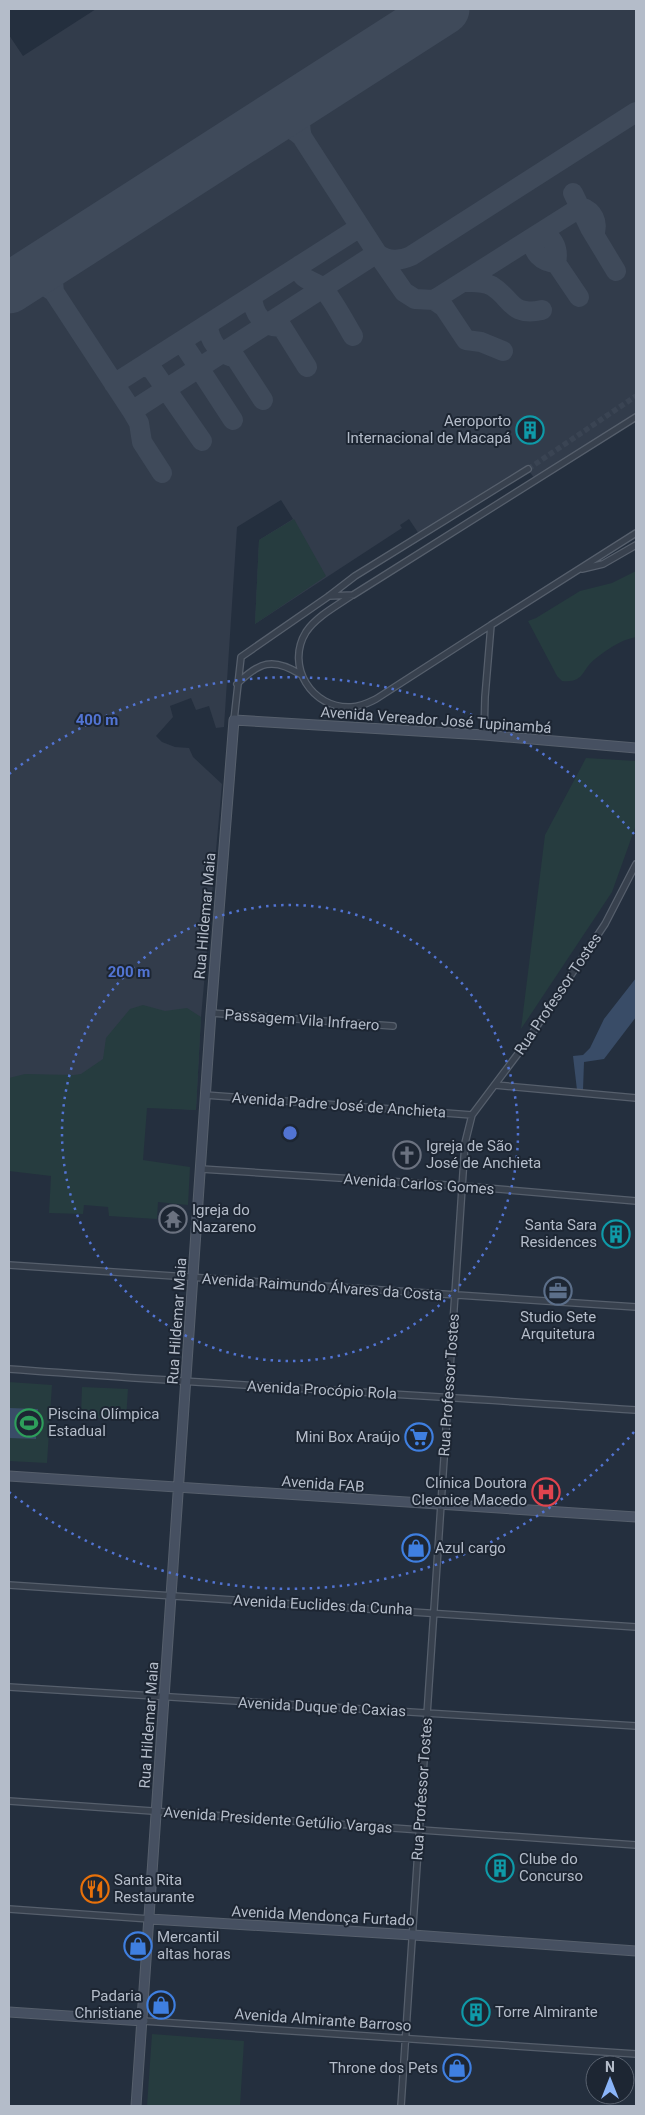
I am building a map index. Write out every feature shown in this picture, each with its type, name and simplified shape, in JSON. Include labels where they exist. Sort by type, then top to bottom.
[{"type":"street","points":[[300,674],[298,653],[310,626],[352,595],[636,417]]},
{"type":"street","points":[[329,596],[354,576],[528,469]]},
{"type":"street","points":[[237,684],[247,674],[270,664],[280,663],[300,674],[316,696],[327,703],[338,706],[362,705],[376,699],[636,532]]},
{"type":"street","points":[[578,570],[603,564],[636,545]]},
{"type":"street","points":[[329,596],[352,595]]},
{"type":"street","name":"Rua Hildemar Maia","points":[[136,2106],[180,1488],[211,1013],[237,684],[241,657],[329,596]]},
{"type":"street","points":[[484,735],[491,625]]},
{"type":"street","name":"Avenida Vereador José Tupinambá","points":[[234,720],[484,735],[636,748]]},
{"type":"street","name":"Rua Professor Tostes","points":[[401,2106],[463,1186],[463,1161],[472,1115],[495,1085],[605,924],[636,864]]},
{"type":"street","name":"Passagem Vila Infraero","points":[[211,1013],[393,1026]]},
{"type":"street","points":[[495,1085],[636,1098]]},
{"type":"street","name":"Avenida Padre José de Anchieta","points":[[206,1095],[472,1115]]},
{"type":"street","name":"Avenida Carlos Gomes","points":[[201,1169],[463,1186],[636,1201]]},
{"type":"street","name":"Avenida Raimundo Álvares da Costa","points":[[9,1265],[193,1279],[636,1307]]},
{"type":"street","name":"Avenida Procópio Rola","points":[[9,1370],[186,1382],[448,1396],[636,1410]]},
{"type":"street","name":"Avenida FAB","points":[[9,1476],[636,1517]]},
{"type":"street","name":"Avenida Euclides da Cunha","points":[[9,1585],[435,1612],[636,1627]]},
{"type":"street","name":"Avenida Duque de Caxias","points":[[9,1687],[636,1726]]},
{"type":"street","name":"Avenida Presidente Getúlio Vargas","points":[[9,1801],[636,1845]]},
{"type":"street","name":"Avenida Mendonça Furtado","points":[[9,1909],[636,1951]]},
{"type":"street","name":"Avenida Almirante Barroso","points":[[9,2012],[636,2054]]},
{"type":"shaded area","points":[[96,9],[636,9],[636,415],[535,479],[526,467],[419,534],[409,519],[400,525],[402,528],[255,624],[259,540],[293,519],[281,500],[237,527],[224,727],[216,728],[209,706],[196,710],[191,698],[170,706],[173,717],[156,736],[162,742],[175,747],[189,748],[193,757],[222,784],[201,1017],[196,1110],[9,1098],[9,35],[23,56]]},
{"type":"green space","points":[[294,519],[326,576],[255,624],[259,540]]},
{"type":"green space","points":[[636,571],[636,637],[619,643],[595,659],[579,678],[562,681],[557,676],[528,621],[580,591],[612,583]]},
{"type":"green space","points":[[586,758],[636,761],[636,825],[612,892],[521,1029],[545,835]]},
{"type":"green space","points":[[143,1005],[165,1011],[187,1008],[201,1017],[196,1110],[147,1108],[143,1160],[190,1167],[188,1205],[158,1202],[157,1219],[109,1216],[108,1207],[84,1205],[83,1214],[49,1213],[51,1176],[9,1171],[9,1078],[25,1074],[81,1074],[103,1059],[106,1038],[130,1009]]},
{"type":"green space","name":"Piscina Olímpica Estadual","points":[[9,1382],[52,1385],[47,1463],[9,1461]]},
{"type":"green space","points":[[82,1387],[128,1389],[126,1420],[81,1417]]},
{"type":"green space","points":[[152,2034],[244,2041],[240,2106],[147,2106]]},
{"type":"water","points":[[636,978],[636,1017],[604,1059],[584,1062],[583,1090],[577,1090],[573,1056],[583,1055],[590,1048],[604,1019]]},
{"type":"water","points":[[9,1408],[38,1409],[36,1439],[9,1438]]},
{"type":"taxiway","points":[[302,137],[300,118],[304,107],[315,91]]},
{"type":"taxiway","points":[[260,127],[272,125],[288,127],[302,137],[377,253],[385,258],[398,260],[411,256],[636,112]]},
{"type":"taxiway","points":[[573,193],[590,228],[616,271]]},
{"type":"taxiway","points":[[377,253],[404,292],[415,299],[434,300],[581,207],[589,211],[594,218],[596,226],[594,235]]},
{"type":"taxiway","points":[[114,384],[360,227]]},
{"type":"taxiway","points":[[543,232],[551,238],[555,245],[557,253],[556,263]]},
{"type":"taxiway","points":[[532,238],[534,248],[539,256],[546,261],[556,263],[579,297]]},
{"type":"taxiway","points":[[54,292],[54,270],[57,261],[64,252]]},
{"type":"taxiway","points":[[132,411],[377,253]]},
{"type":"taxiway","points":[[300,265],[303,276],[320,286],[328,295],[353,336]]},
{"type":"taxiway","points":[[12,286],[24,282],[34,282],[44,285],[54,292],[132,411],[139,423],[142,442],[162,473]]},
{"type":"taxiway","points":[[465,282],[489,284],[517,309],[524,311],[542,310]]},
{"type":"taxiway","points":[[252,296],[254,308],[260,318],[269,325],[282,327],[307,367]]},
{"type":"taxiway","points":[[434,300],[444,307],[466,340],[481,342],[503,351]]},
{"type":"taxiway","points":[[208,325],[210,336],[216,346],[224,354],[235,357],[263,400]]},
{"type":"taxiway","points":[[180,343],[184,345],[233,420]]},
{"type":"taxiway","points":[[143,366],[152,369],[202,441]]},
{"type":"runway","points":[[9,288],[444,9]]},
{"type":"tunnel","points":[[528,469],[636,396]]},
{"type":"place","name":"Aeroporto Internacional de Macapá","points":[[530,430]]},
{"type":"place","name":"Igreja de São José de Anchieta","points":[[407,1155]]},
{"type":"place","name":"Igreja do Nazareno","points":[[173,1219]]},
{"type":"place","name":"Santa Sara Residences","points":[[616,1234]]},
{"type":"place","name":"Studio Sete Arquitetura","points":[[558,1291]]},
{"type":"place","name":"Piscina Olímpica Estadual","points":[[29,1423]]},
{"type":"place","name":"Mini Box Araújo","points":[[419,1437]]},
{"type":"place","name":"Clínica Doutora Cleonice Macedo","points":[[546,1492]]},
{"type":"place","name":"Azul cargo","points":[[416,1548]]},
{"type":"place","name":"Clube do Concurso","points":[[500,1868]]},
{"type":"place","name":"Santa Rita Restaurante","points":[[95,1889]]},
{"type":"place","name":"Mercantil altas horas","points":[[138,1946]]},
{"type":"place","name":"Padaria Christiane","points":[[161,2005]]},
{"type":"place","name":"Torre Almirante","points":[[476,2012]]},
{"type":"place","name":"Throne dos Pets","points":[[457,2068]]}]
